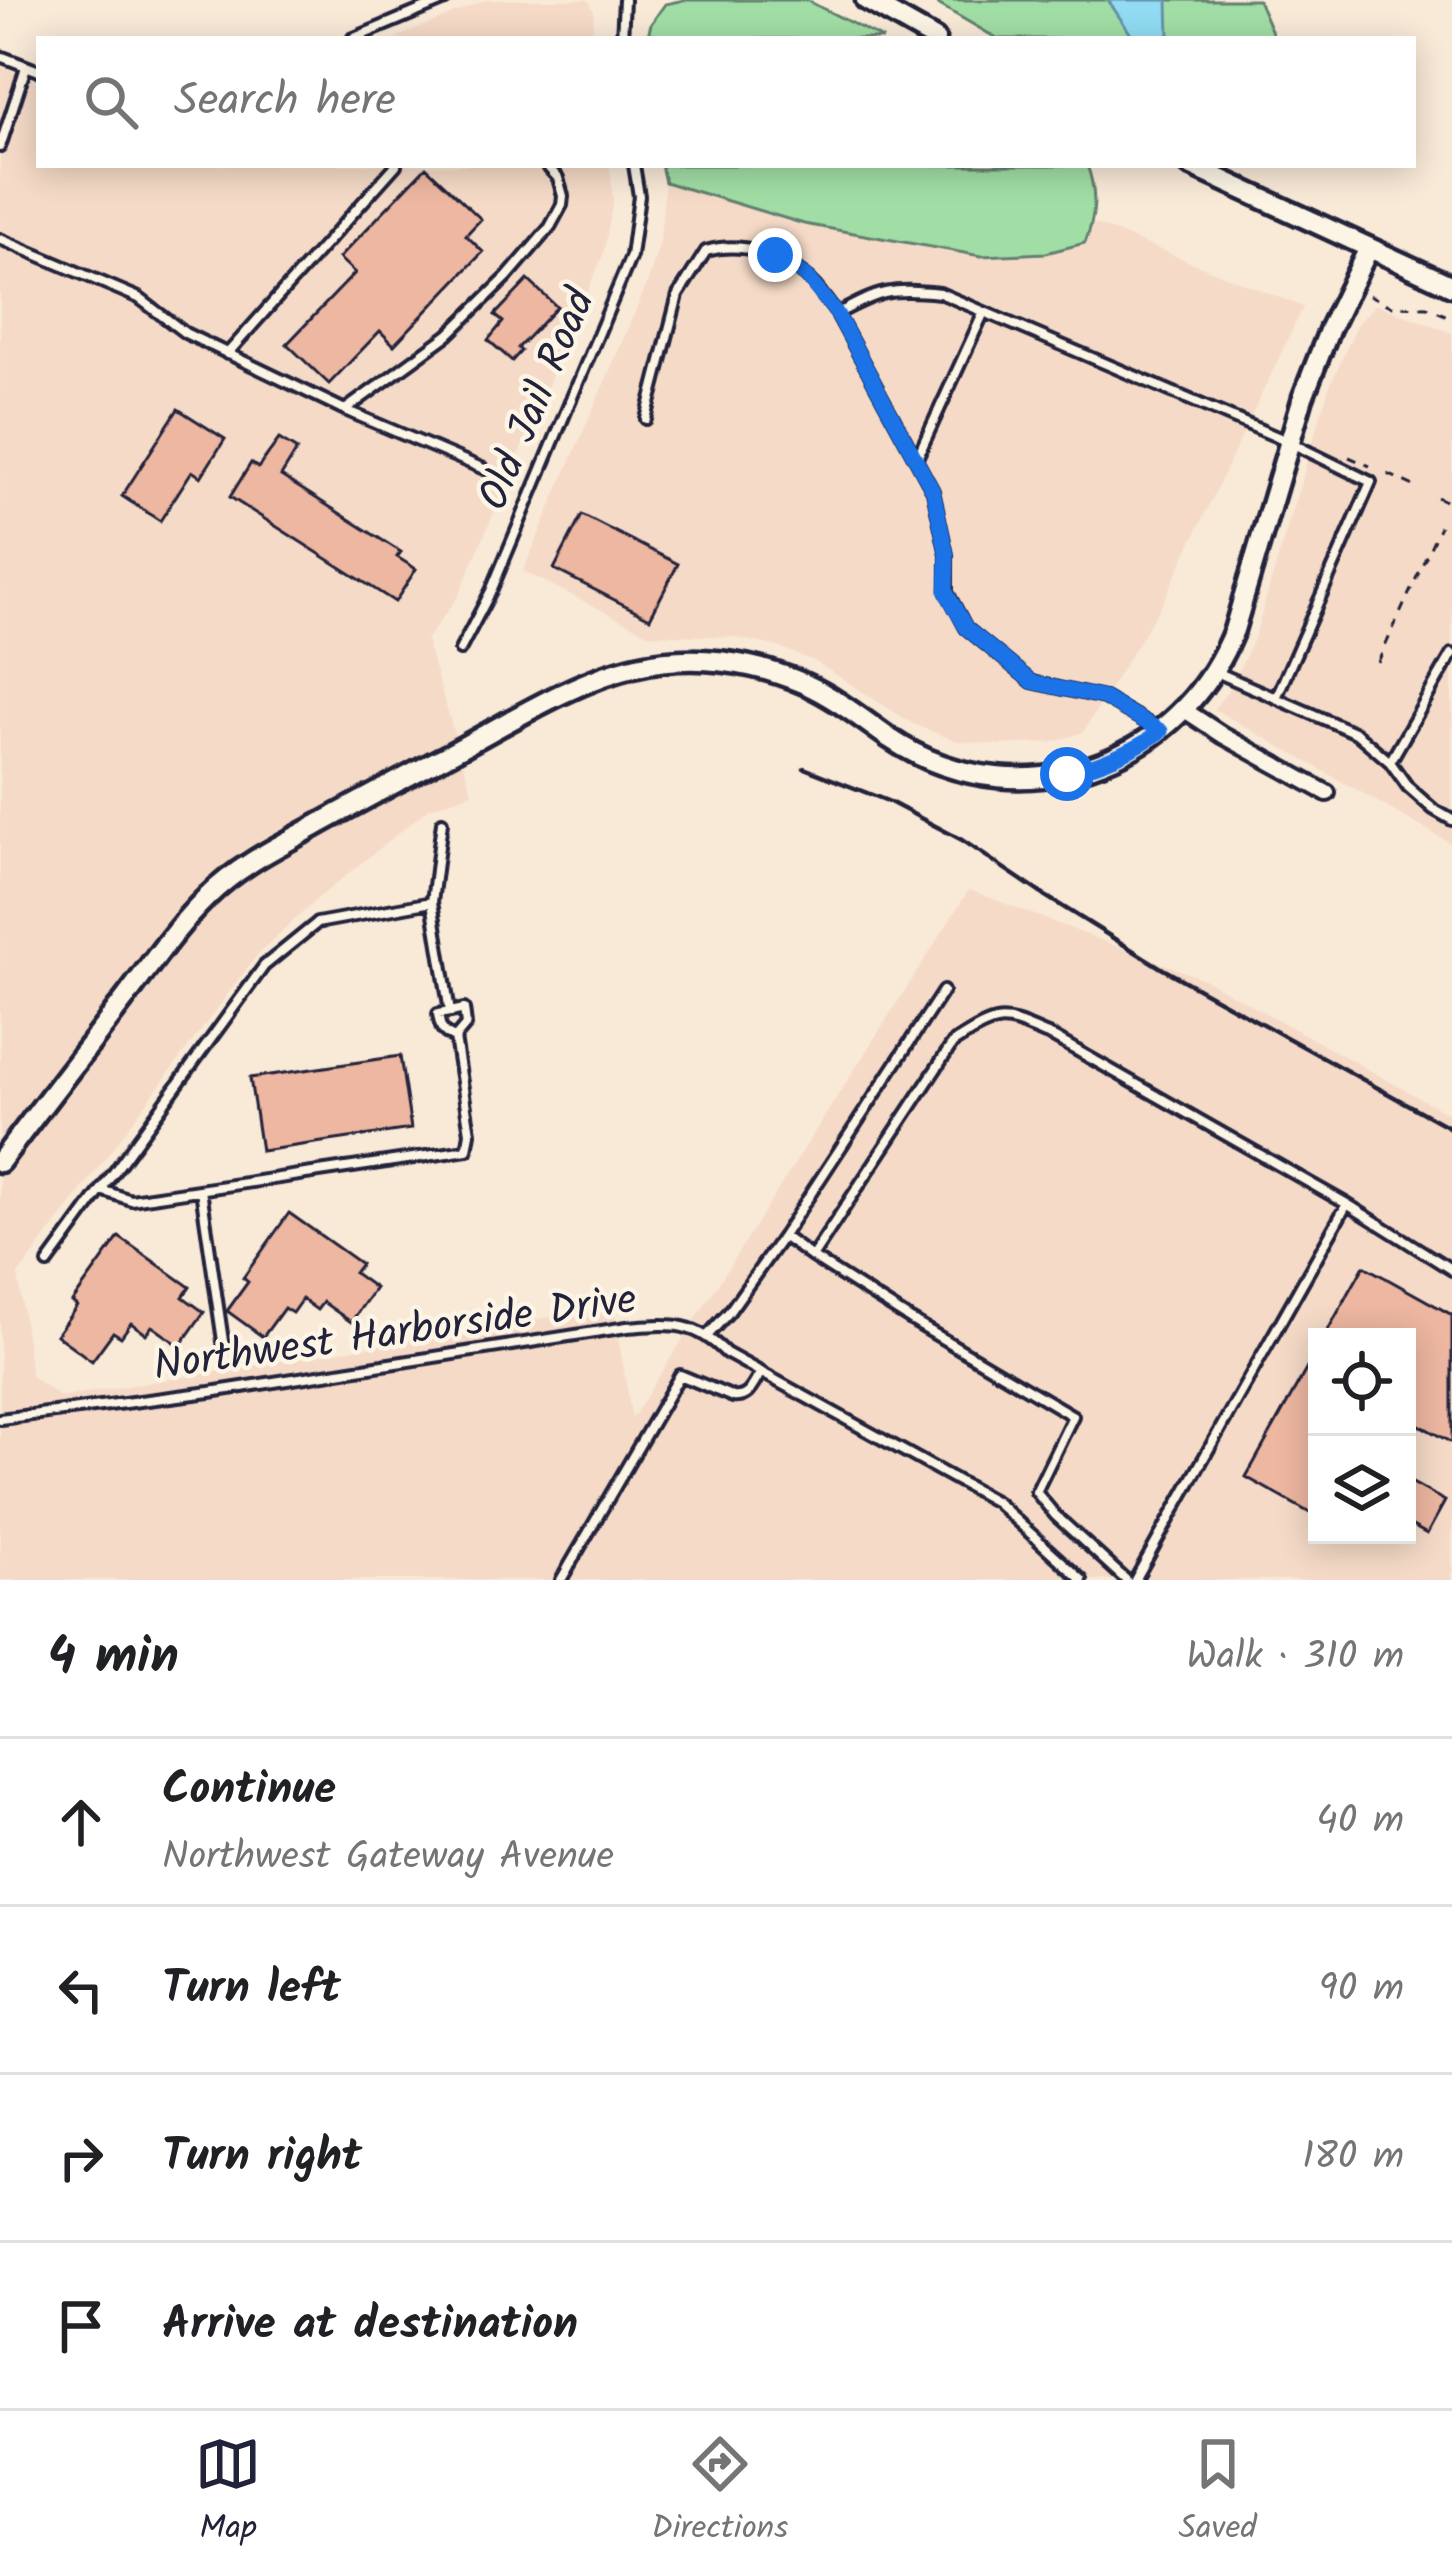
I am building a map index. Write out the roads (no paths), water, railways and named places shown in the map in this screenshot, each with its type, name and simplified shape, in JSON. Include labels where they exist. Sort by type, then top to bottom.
[{"type":"street","points":[[866,0],[930,36]]},
{"type":"street","points":[[1196,168],[1452,286]]},
{"type":"street","points":[[0,1162],[208,895],[252,861],[372,795],[571,690],[617,672],[687,660],[752,667],[808,685],[919,756],[976,775],[1010,779],[1067,774],[1141,746],[1183,709],[1214,671],[1234,630],[1312,370],[1369,248]]},
{"type":"street","points":[[1183,709],[1327,793]]},
{"type":"lane","points":[[359,36],[445,0]]},
{"type":"lane","points":[[622,36],[624,0]]},
{"type":"lane","points":[[0,56],[36,69]]},
{"type":"lane","points":[[0,147],[26,67]]},
{"type":"lane","points":[[227,354],[393,168]]},
{"type":"lane","points":[[345,410],[448,335],[550,227],[563,196],[558,178],[549,168]]},
{"type":"lane","name":"Old Jail Road","points":[[460,650],[491,591],[632,256],[639,196],[634,168]]},
{"type":"lane","points":[[0,239],[139,298],[185,333],[227,354],[484,469]]},
{"type":"lane","points":[[646,419],[678,296],[706,251],[739,247],[775,255],[806,276],[837,314],[933,491],[947,555],[946,592],[966,628],[1032,682],[1104,698],[1161,731]]},
{"type":"lane","points":[[837,314],[872,295],[898,289],[940,293],[1289,442],[1371,482],[1276,698]]},
{"type":"lane","points":[[916,459],[984,312]]},
{"type":"lane","points":[[1390,762],[1452,654]]},
{"type":"lane","points":[[1214,671],[1356,733],[1390,762],[1408,787],[1452,820]]},
{"type":"lane","points":[[442,822],[432,902],[451,1012]]},
{"type":"lane","points":[[48,1263],[265,966],[317,923],[432,902]]},
{"type":"lane","points":[[708,1335],[783,1236],[944,991]]},
{"type":"lane","points":[[101,1190],[131,1200],[467,1150],[470,1132],[455,1038],[466,1025],[464,1010],[438,1014],[440,1029],[455,1038]]},
{"type":"lane","points":[[812,1257],[953,1043],[1006,1018],[1055,1038],[1347,1204],[1452,1270]]},
{"type":"lane","points":[[201,1190],[224,1348]]},
{"type":"lane","points":[[783,1236],[911,1320],[1073,1416],[1036,1492],[1055,1516],[1130,1580],[1347,1204]]},
{"type":"lane","name":"Northwest Harborside Drive","points":[[0,1418],[674,1324],[708,1335],[726,1353],[996,1502],[1082,1580]]},
{"type":"lane","points":[[561,1580],[680,1375],[742,1398],[761,1372]]},
{"type":"water","points":[[1108,0],[1168,0],[1169,36],[1132,36]]},
{"type":"railway","points":[[804,768],[890,802],[962,840],[1163,969],[1452,1129]]}]
